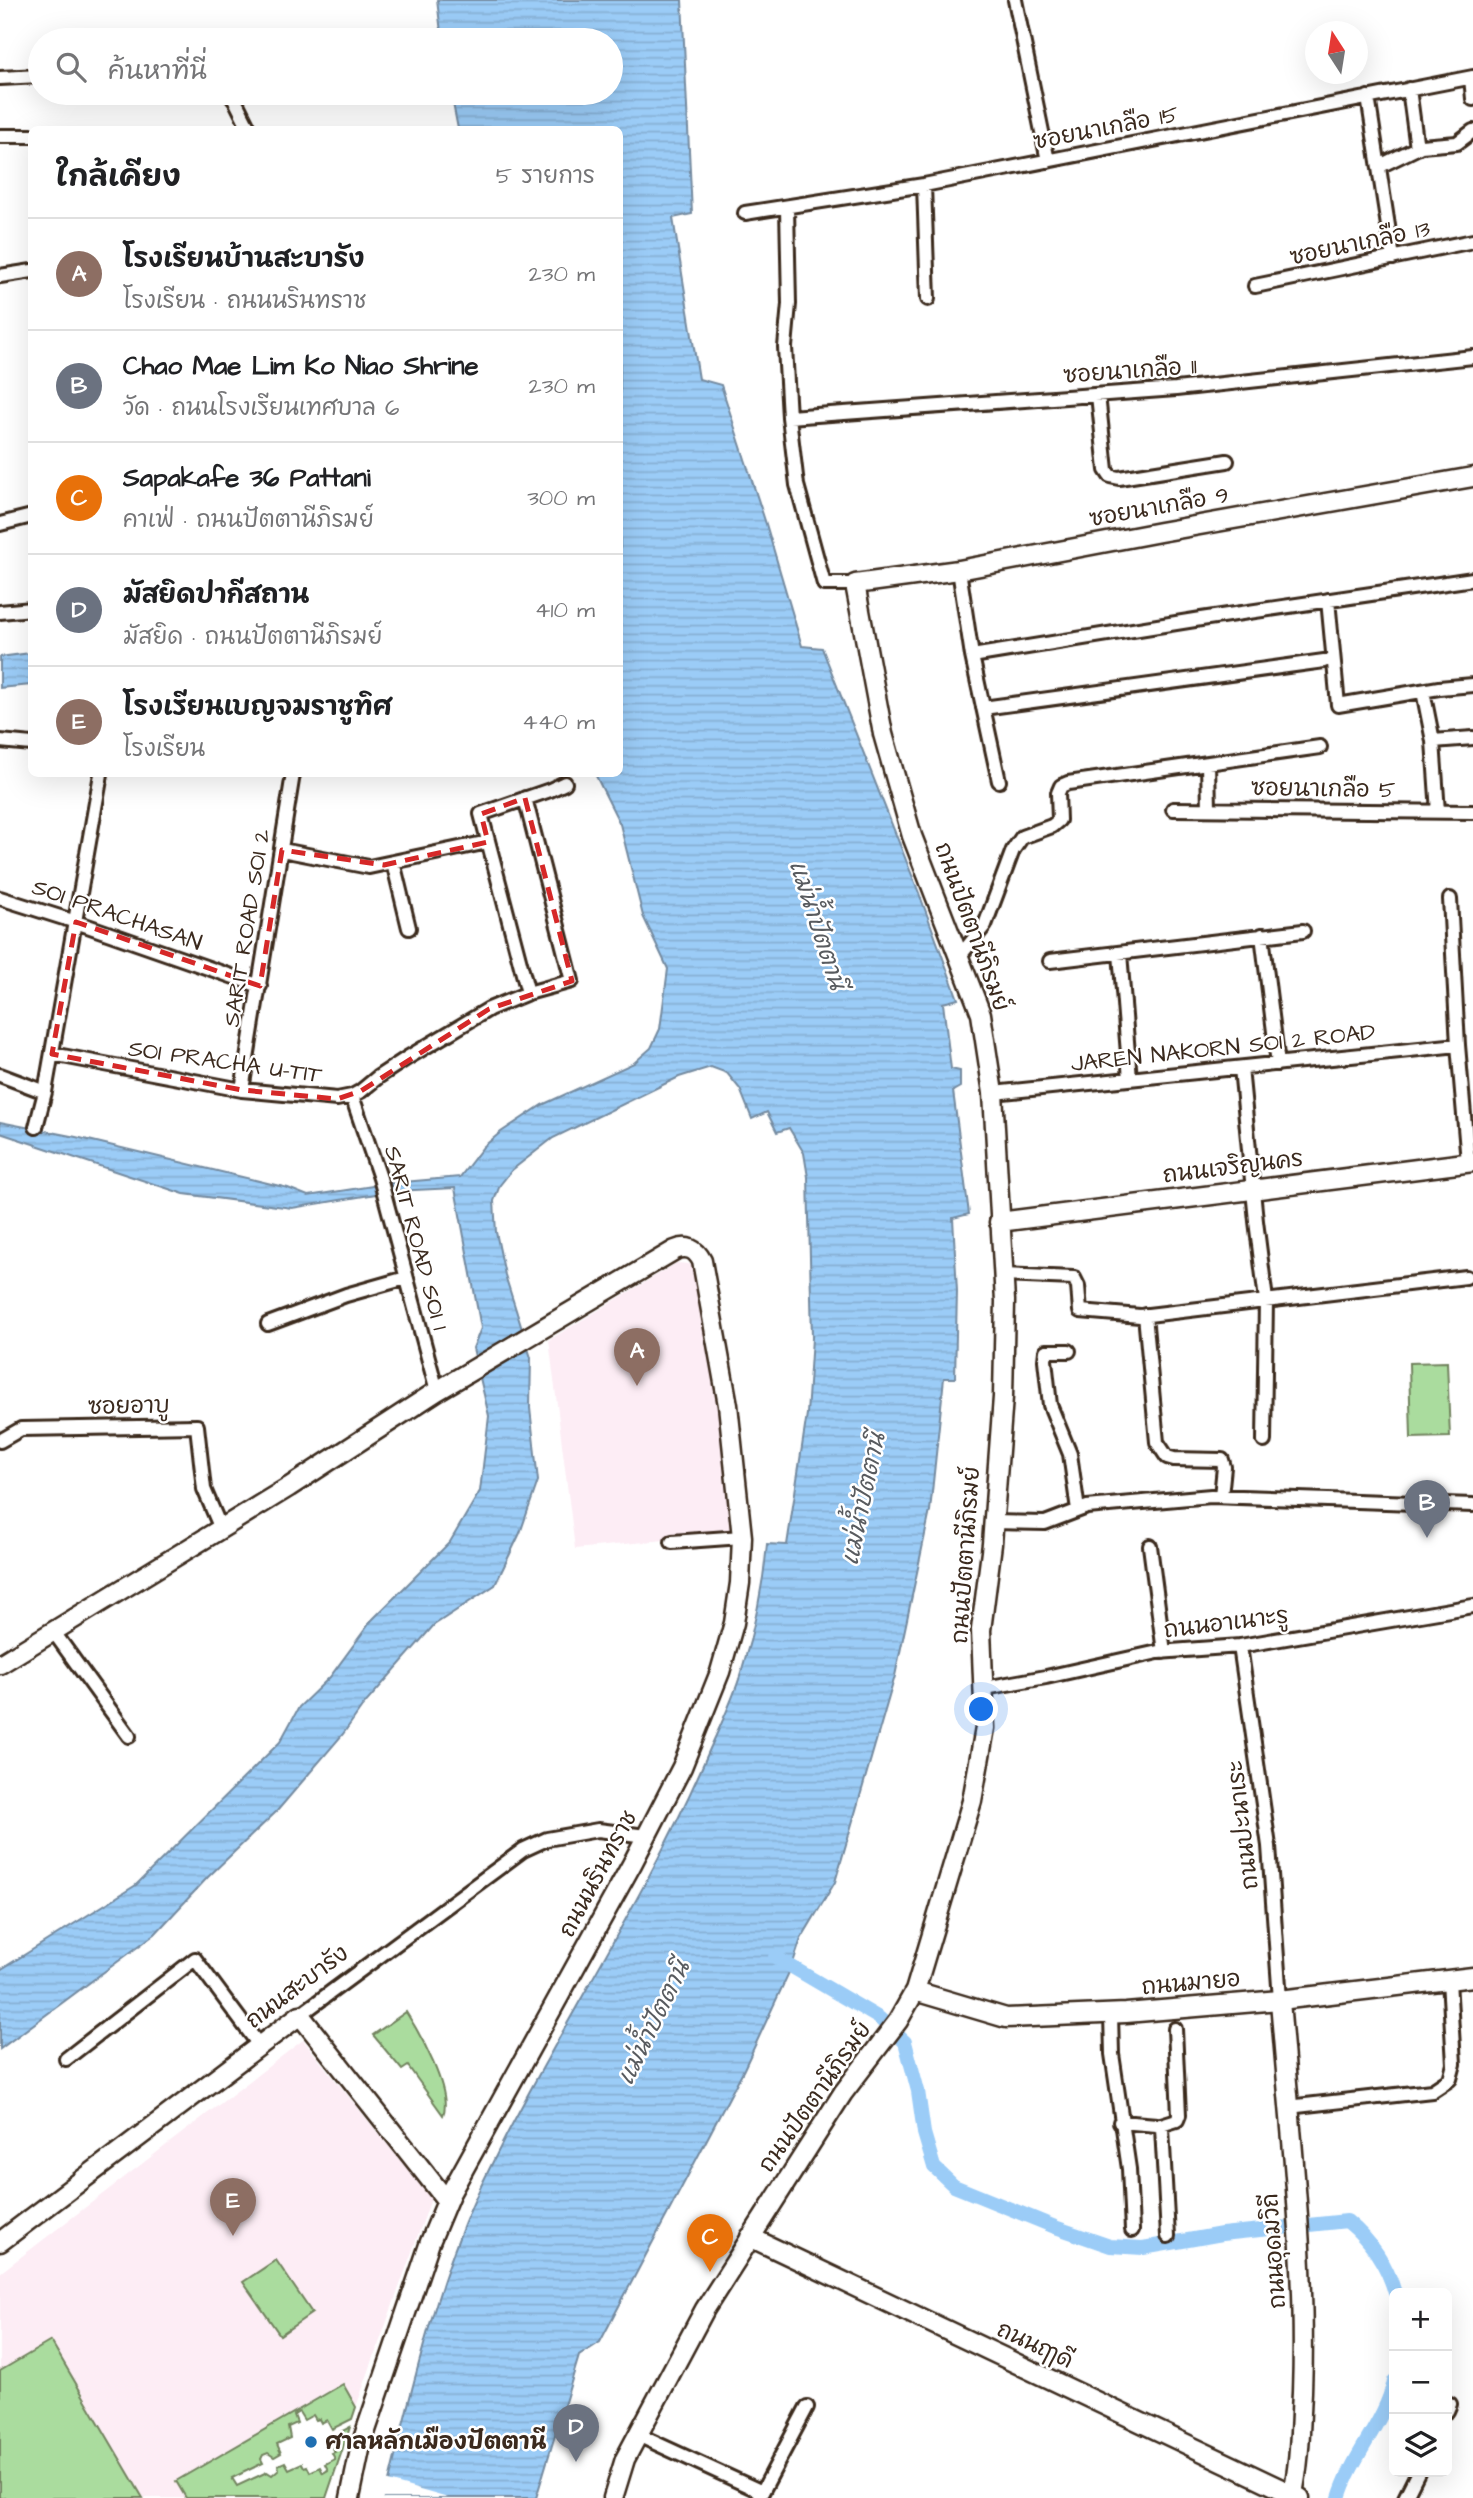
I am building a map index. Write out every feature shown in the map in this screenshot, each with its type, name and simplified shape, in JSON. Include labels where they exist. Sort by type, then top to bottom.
[{"type":"street","points":[[1015,0],[1048,161]]},
{"type":"street","points":[[0,79],[28,77]]},
{"type":"street","points":[[1472,77],[1473,99]]},
{"type":"street","name":"ซอยนาเกลือ 15","points":[[745,213],[924,186],[1472,77]]},
{"type":"street","points":[[1409,89],[1417,148]]},
{"type":"street","points":[[1368,97],[1393,258]]},
{"type":"street","points":[[238,105],[248,126]]},
{"type":"street","points":[[1380,166],[1417,148],[1457,143],[1473,131]]},
{"type":"street","points":[[0,136],[28,136]]},
{"type":"street","points":[[924,186],[928,299]]},
{"type":"street","points":[[787,208],[789,304],[785,347],[797,485],[824,584],[855,584]]},
{"type":"street","name":"ซอยนาเกลือ 13","points":[[1255,286],[1473,241]]},
{"type":"street","points":[[0,276],[28,272]]},
{"type":"street","name":"ซอยนาเกลือ 11","points":[[789,416],[1176,389],[1473,357]]},
{"type":"street","points":[[1098,394],[1106,470],[1110,476],[1119,478],[1227,461]]},
{"type":"street","name":"ซอยนาเกลือ 9","points":[[855,584],[959,570],[1160,531],[1473,477]]},
{"type":"street","points":[[0,524],[28,517]]},
{"type":"street","points":[[959,570],[972,656],[999,781]]},
{"type":"street","points":[[972,656],[1473,579]]},
{"type":"street","name":"ถนนปัตตานีภิรมย์","points":[[613,2498],[625,2459],[705,2309],[843,2093],[898,2021],[915,1991],[972,1801],[985,1727],[981,1630],[994,1522],[1003,1397],[1005,1301],[993,1094],[981,1014],[912,836],[883,734],[855,584]]},
{"type":"street","points":[[1328,600],[1338,705],[1473,685]]},
{"type":"street","points":[[0,612],[28,609]]},
{"type":"street","points":[[983,708],[1324,661]]},
{"type":"street","points":[[1423,691],[1433,741],[1437,812]]},
{"type":"street","points":[[1433,741],[1473,738]]},
{"type":"street","points":[[0,741],[28,744]]},
{"type":"street","points":[[959,957],[985,925],[1013,850],[1021,837],[1052,826],[1059,820],[1058,793],[1061,786],[1320,747]]},
{"type":"street","points":[[1208,763],[1209,809]]},
{"type":"street","points":[[36,1127],[45,1092],[100,777]]},
{"type":"street","name":"SARIT ROAD SOI 2","points":[[242,1090],[293,777]]},
{"type":"street","points":[[528,993],[481,814],[565,783]]},
{"type":"street","name":"SOI PRACHA U-TIT","points":[[52,1054],[242,1090],[337,1099],[352,1096],[407,1058],[489,1009],[528,993],[572,981],[525,798]]},
{"type":"street","name":"ซอยนาเกลือ 5","points":[[1173,809],[1473,812]]},
{"type":"street","points":[[282,850],[369,867],[488,842]]},
{"type":"street","points":[[393,862],[410,928]]},
{"type":"street","name":"SOI PRACHASAN","points":[[0,898],[260,986]]},
{"type":"street","points":[[1450,899],[1458,1045],[1471,1162]]},
{"type":"street","points":[[1050,961],[1303,931]]},
{"type":"street","points":[[1262,936],[1278,1064]]},
{"type":"street","points":[[1119,953],[1130,1079]]},
{"type":"street","name":"JAREN NAKORN SOI 2 ROAD","points":[[993,1094],[1458,1045]]},
{"type":"street","points":[[1241,1068],[1266,1300],[1264,1441]]},
{"type":"street","points":[[0,1076],[45,1092]]},
{"type":"street","name":"SARIT ROAD SOI 1","points":[[352,1096],[380,1178],[437,1391]]},
{"type":"street","name":"ถนนเจริญนคร","points":[[999,1222],[1471,1162]]},
{"type":"street","name":"ถนนนรินทราช","points":[[349,2498],[361,2445],[430,2242],[447,2201],[487,2124],[589,1946],[682,1768],[720,1672],[734,1623],[740,1583],[742,1537],[728,1405],[702,1261],[698,1252],[689,1248],[675,1250],[437,1391]]},
{"type":"street","points":[[1003,1275],[1074,1278],[1080,1311],[1145,1315],[1466,1277]]},
{"type":"street","points":[[268,1324],[346,1295],[406,1278]]},
{"type":"street","points":[[1145,1315],[1157,1442],[1167,1457],[1222,1460],[1224,1467],[1221,1496]]},
{"type":"street","points":[[1069,1351],[1046,1350],[1045,1360],[1050,1405],[1070,1454],[1078,1510]]},
{"type":"street","points":[[0,1664],[221,1529],[437,1391]]},
{"type":"street","name":"ซอยอาบู","points":[[0,1441],[21,1429],[197,1426],[204,1489],[221,1529]]},
{"type":"street","points":[[994,1522],[1045,1523],[1087,1507],[1221,1496],[1473,1504]]},
{"type":"street","points":[[672,1542],[742,1537]]},
{"type":"street","points":[[1150,1546],[1164,1652]]},
{"type":"street","name":"ถนนอาเนาะรู","points":[[985,1688],[1164,1652],[1240,1646],[1473,1606]]},
{"type":"street","points":[[53,1631],[129,1736]]},
{"type":"street","name":"ถนนปะนาเระ","points":[[1240,1646],[1269,1846],[1280,2000]]},
{"type":"street","name":"ถนนสะบารัง","points":[[0,2242],[259,2045],[523,1850],[547,1839],[598,1830],[646,1836]]},
{"type":"street","points":[[66,2059],[195,1959],[259,2045]]},
{"type":"street","name":"ถนนมายอ","points":[[915,1991],[1006,2018],[1111,2014],[1280,2000],[1473,1977]]},
{"type":"street","points":[[1288,2107],[1432,2091],[1450,2079],[1454,2064],[1448,1980]]},
{"type":"street","name":"ถนนอุดมวิถี","points":[[1280,2000],[1300,2239],[1304,2330],[1295,2497]]},
{"type":"street","points":[[1111,2014],[1112,2054],[1129,2169],[1132,2230]]},
{"type":"street","points":[[300,2015],[447,2201]]},
{"type":"street","points":[[1121,2122],[1161,2125],[1177,2120],[1179,2115],[1175,2029]]},
{"type":"street","points":[[1161,2125],[1168,2236]]},
{"type":"street","name":"ถนนฤๅดี","points":[[750,2237],[1295,2497]]},
{"type":"street","points":[[638,2435],[761,2495],[807,2407]]},
{"type":"street","points":[[1405,2498],[1416,2477]]},
{"type":"highlighted area","points":[[525,798],[572,981],[489,1009],[361,1091],[337,1099],[242,1090],[52,1054],[76,922],[260,986],[282,850],[384,865],[488,842],[481,814]]},
{"type":"shaded area","points":[[677,1263],[689,1264],[699,1269],[726,1431],[734,1533],[575,1549],[549,1340]]},
{"type":"shaded area","points":[[303,2040],[431,2199],[356,2407],[342,2384],[177,2481],[186,2498],[0,2498],[0,2273]]},
{"type":"green space","points":[[1447,1362],[1450,1437],[1411,1438],[1409,1363]]},
{"type":"green space","points":[[406,2012],[426,2047],[439,2078],[445,2105],[443,2115],[408,2066],[402,2070],[373,2035]]},
{"type":"green space","points":[[276,2260],[312,2313],[280,2335],[243,2282]]},
{"type":"green space","points":[[51,2341],[143,2498],[0,2498],[0,2371]]},
{"type":"green space","points":[[343,2384],[356,2407],[352,2419],[332,2429],[327,2420],[321,2423],[313,2415],[304,2420],[299,2412],[294,2415],[297,2423],[288,2427],[290,2438],[277,2444],[281,2453],[274,2457],[268,2453],[263,2455],[263,2463],[232,2478],[237,2486],[267,2472],[272,2475],[279,2469],[278,2465],[285,2462],[289,2469],[302,2463],[310,2472],[320,2467],[323,2473],[328,2470],[325,2464],[335,2459],[333,2448],[339,2444],[335,2435],[350,2427],[326,2498],[186,2498],[176,2481]]},
{"type":"water","name":"แม่น้ำปัตตานี","points":[[437,0],[682,0],[692,214],[673,218],[699,379],[721,385],[802,646],[822,648],[958,999],[943,1003],[951,1069],[960,1071],[960,1087],[953,1091],[969,1214],[953,1218],[957,1291],[955,1378],[944,1378],[930,1511],[895,1676],[835,1882],[801,1939],[792,1966],[744,2069],[600,2342],[579,2356],[536,2498],[385,2498],[437,2300],[465,2222],[509,2131],[684,1807],[741,1673],[757,1609],[767,1544],[787,1545],[807,1414],[812,1338],[808,1177],[804,1153],[789,1128],[777,1132],[767,1112],[752,1119],[740,1089],[727,1073],[711,1067],[679,1077],[553,1138],[512,1170],[500,1185],[494,1201],[496,1232],[505,1275],[531,1358],[530,1408],[538,1481],[520,1533],[495,1585],[434,1625],[362,1707],[343,1734],[277,1811],[208,1877],[155,1934],[0,2049],[0,1970],[136,1885],[280,1742],[299,1707],[330,1677],[372,1620],[450,1542],[480,1491],[489,1416],[473,1348],[481,1328],[455,1188],[394,1191],[292,1208],[184,1194],[0,1133],[0,1122],[76,1137],[288,1188],[308,1196],[392,1183],[460,1177],[483,1147],[542,1105],[634,1063],[651,1048],[660,1029],[668,969],[643,916],[620,824],[596,777],[623,777],[623,126],[457,126],[453,105],[623,105],[623,28],[440,28]]},
{"type":"water","points":[[28,653],[28,685],[0,688],[0,657]]},
{"type":"pier","points":[[385,2480],[448,2498],[381,2498]]},
{"type":"waterway","points":[[775,1957],[879,2018],[905,2042],[934,2167],[954,2186],[1110,2246],[1143,2248],[1222,2234],[1347,2221],[1377,2253],[1393,2288]]},
{"type":"waterway","points":[[1339,2498],[1351,2468],[1389,2398]]},
{"type":"place","name":"โรงเรียนบ้านสะบารัง","points":[[637,1386]]},
{"type":"place","name":"Chao Mae Lim Ko Niao Shrine","points":[[1427,1538]]},
{"type":"place","name":"โรงเรียนเบญจมราชูทิศ","points":[[233,2236]]},
{"type":"place","name":"Sapakafe 36 Pattani","points":[[710,2272]]},
{"type":"place","name":"ศาลหลักเมืองปัตตานี","points":[[311,2442]]},
{"type":"place","name":"มัสยิดปากีสถาน","points":[[576,2462]]}]
